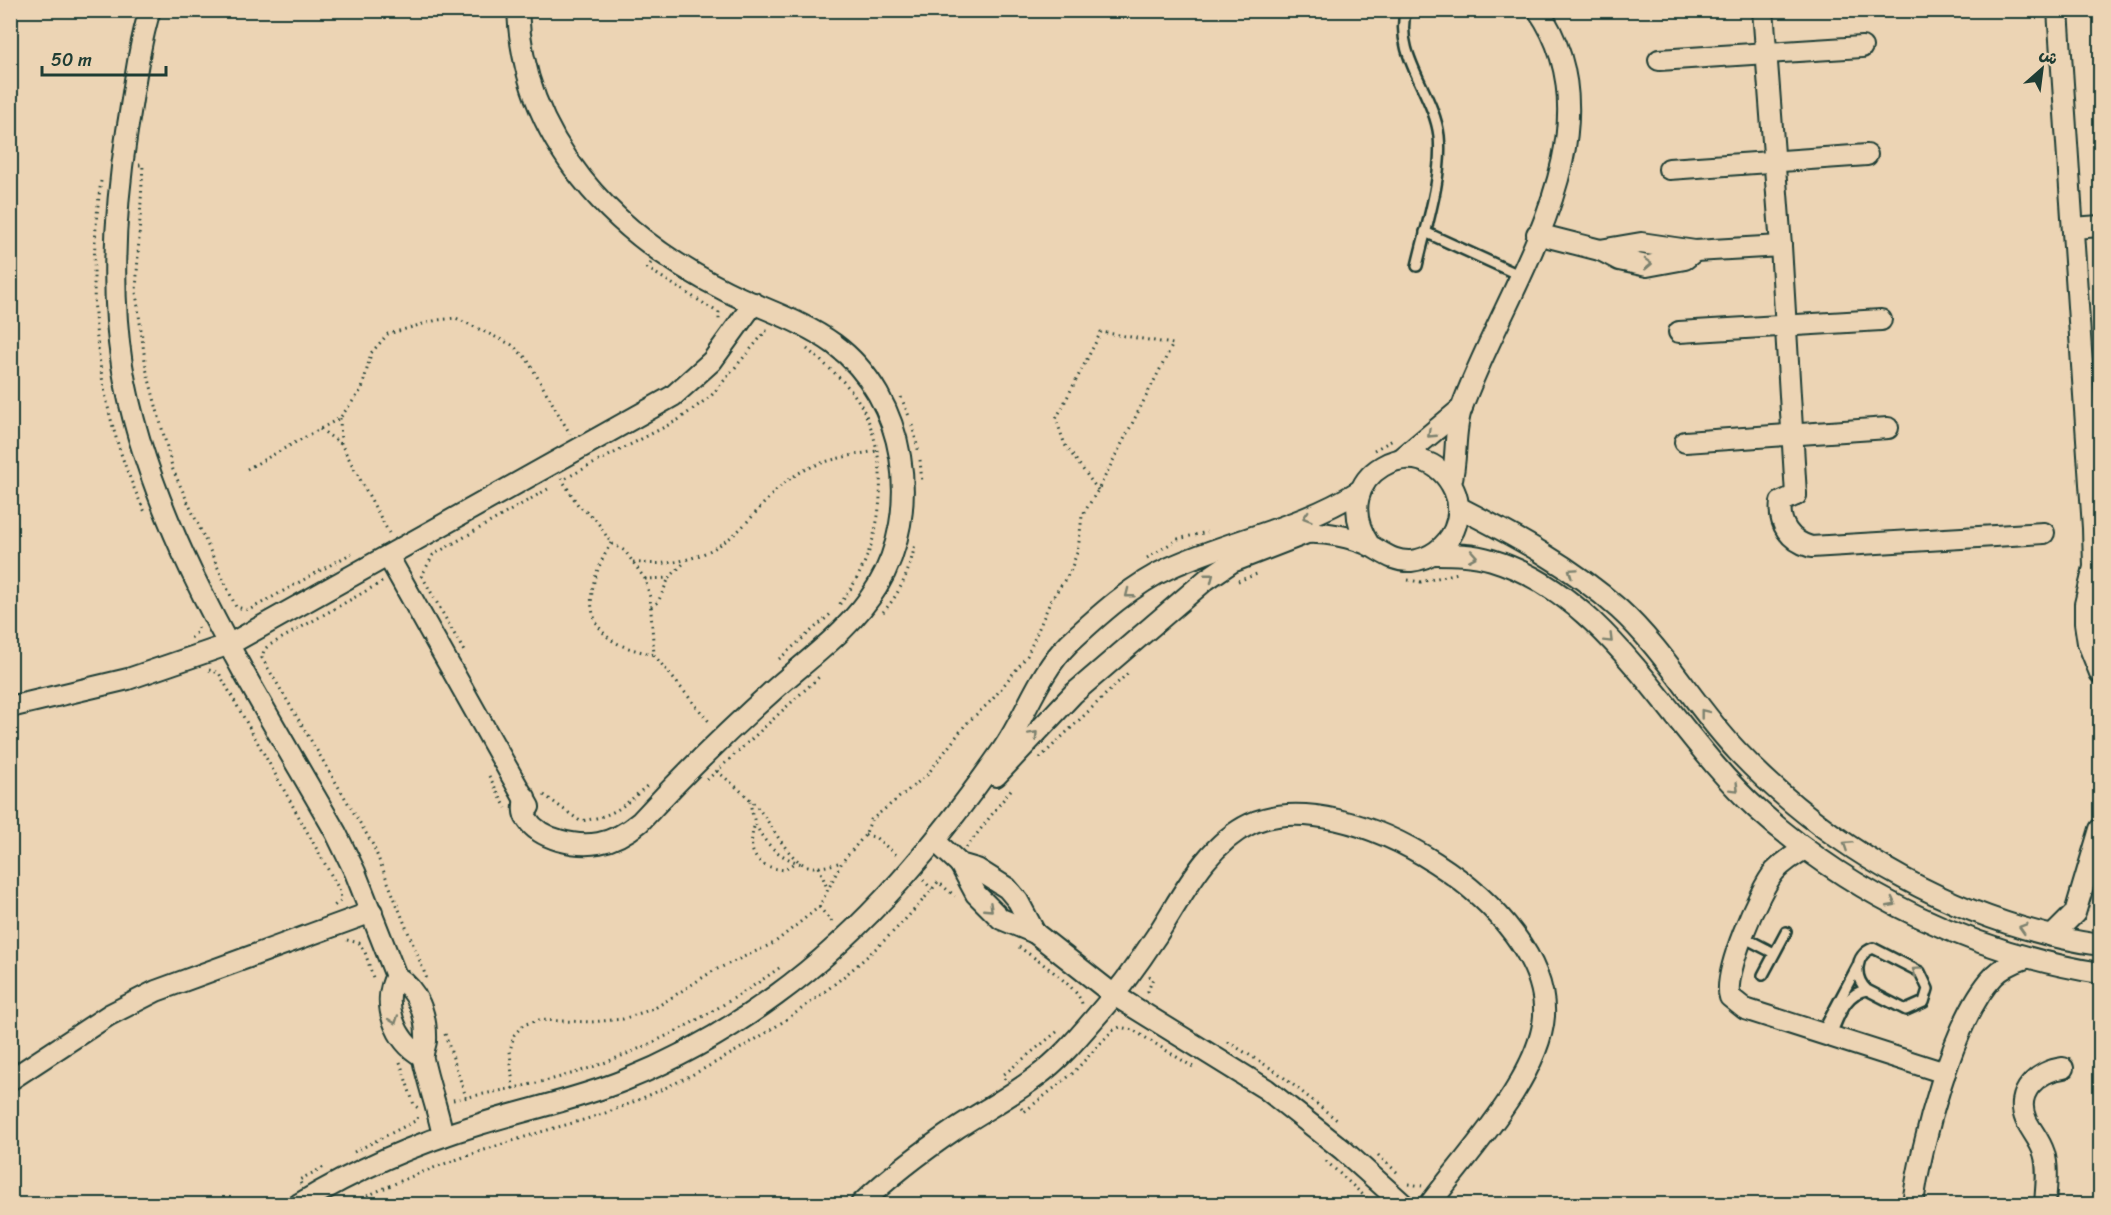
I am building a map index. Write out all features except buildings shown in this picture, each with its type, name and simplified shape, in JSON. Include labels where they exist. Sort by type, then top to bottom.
[{"type":"street","points":[[150,10],[142,42],[122,165],[115,277],[118,339],[134,419],[148,465],[182,547],[230,644],[336,833],[372,912],[396,976],[409,987],[421,1005],[426,1027],[422,1056],[437,1103],[444,1136]]},
{"type":"street","points":[[388,556],[532,791],[533,817],[556,831],[581,837],[603,834],[658,802],[738,722],[853,619],[881,580],[898,537],[903,501],[901,463],[894,432],[875,389],[857,365],[833,344],[799,323],[704,280],[658,251],[605,207],[576,174],[552,137],[532,90],[521,46],[518,10]]},
{"type":"street","points":[[1433,554],[1449,539],[1454,529],[1458,507],[1451,483],[1462,408],[1537,234],[1557,184],[1565,153],[1569,121],[1562,62],[1550,30],[1538,10]]},
{"type":"street","points":[[1762,10],[1781,246],[1796,495],[1785,501],[1795,525],[1807,535],[1838,544],[2044,533]]},
{"type":"street","points":[[2058,10],[2073,228],[2093,396],[2097,573],[2085,604],[2085,623],[2088,642],[2100,673]]},
{"type":"street","points":[[1659,60],[1862,47]]},
{"type":"street","points":[[1669,169],[1867,155]]},
{"type":"street","points":[[2073,228],[2100,226]]},
{"type":"street","points":[[1537,234],[1600,250],[1641,243],[1695,251],[1781,246]]},
{"type":"street","points":[[10,707],[128,679],[230,644],[388,556],[558,472],[694,380],[725,345],[738,322],[754,303]]},
{"type":"street","points":[[1679,332],[1881,320]]},
{"type":"street","points":[[1370,546],[1359,525],[1356,502],[1359,491],[1371,473],[1401,459],[1462,408]]},
{"type":"street","points":[[1685,442],[1888,428]]},
{"type":"street","points":[[1401,459],[1424,462],[1434,467],[1451,483]]},
{"type":"street","points":[[950,822],[1088,681],[1219,570],[1267,540],[1359,491]]},
{"type":"street","points":[[1458,507],[1561,564],[1620,610],[1651,644],[1737,752],[1827,832],[1929,891],[1990,916],[2052,936],[2094,944]]},
{"type":"street","points":[[298,1204],[375,1164],[444,1136],[626,1080],[728,1027],[774,997],[817,963],[858,925],[935,841],[1010,738],[1041,677],[1070,643],[1156,575],[1267,540],[1307,532],[1370,546],[1400,560],[1411,561],[1433,554],[1461,554],[1491,560],[1532,578],[1589,619],[1634,666],[1702,753],[1731,784],[1806,849],[1873,892],[1970,939],[2026,958],[2100,973]]},
{"type":"street","points":[[861,1204],[925,1150],[1012,1094],[1055,1061],[1135,968],[1216,847],[1231,834],[1266,819],[1282,815],[1328,818],[1366,829],[1423,855],[1463,882],[1494,910],[1526,953],[1542,987],[1544,1015],[1539,1043],[1528,1070],[1433,1201]]},
{"type":"street","points":[[2052,936],[2075,913],[2100,829]]},
{"type":"street","points":[[935,841],[958,862],[976,894],[987,908],[1001,919],[1035,933],[1114,995],[1237,1070],[1294,1110],[1403,1204]]},
{"type":"street","points":[[1806,849],[1784,863],[1760,893],[1728,986],[1734,1003],[1745,1009],[1945,1073]]},
{"type":"street","points":[[958,862],[985,873],[1006,888],[1018,901],[1035,933]]},
{"type":"street","points":[[10,1080],[109,1015],[156,991],[372,912]]},
{"type":"street","points":[[2075,913],[2094,944]]},
{"type":"street","points":[[1970,939],[1985,960],[1986,986]]},
{"type":"street","points":[[1912,1204],[1923,1151],[1945,1073],[1986,986],[2003,969],[2026,958]]},
{"type":"street","points":[[396,976],[388,993],[392,1014],[405,1042],[422,1056]]},
{"type":"street","points":[[2045,1204],[2045,1155],[2025,1117],[2024,1099],[2031,1083],[2037,1077],[2063,1068]]},
{"type":"lane","points":[[1406,10],[1403,37],[1433,108],[1439,137],[1438,167],[1417,267]]},
{"type":"lane","points":[[1425,232],[1519,275]]},
{"type":"lane","points":[[1762,975],[1786,932]]},
{"type":"lane","points":[[1743,937],[1774,953]]},
{"type":"lane","points":[[1826,1035],[1857,967],[1866,951],[1877,949],[1920,972],[1925,977],[1928,989],[1924,1002],[1906,1010],[1867,990],[1859,980],[1857,967]]},
{"type":"lane","points":[[1826,1035],[1847,1001],[1856,993],[1867,990]]},
{"type":"path","points":[[247,469],[340,418],[362,389],[371,353],[377,344],[399,330],[422,326],[445,318],[456,318],[512,345],[527,359],[570,434]]},
{"type":"path","points":[[469,660],[422,576],[426,564],[433,555],[558,472],[678,420],[711,396],[745,358],[761,335],[766,331],[773,332]]},
{"type":"path","points":[[513,1089],[510,1052],[514,1035],[524,1025],[538,1020],[591,1022],[623,1019],[655,1008],[713,971],[774,943],[819,907],[842,862],[865,835],[871,820],[927,774],[966,724],[992,700],[1027,656],[1051,600],[1070,572],[1078,550],[1082,516],[1098,490],[1173,344],[1101,332],[1056,419],[1065,445],[1098,490]]},
{"type":"path","points":[[778,661],[836,608],[861,573],[870,551],[879,507],[877,451],[863,408],[844,382],[803,346]]},
{"type":"path","points":[[340,418],[341,444],[388,533]]},
{"type":"path","points":[[320,429],[341,444]]},
{"type":"path","points":[[633,562],[656,566],[684,562],[726,542],[745,525],[765,501],[793,476],[825,462],[877,451]]},
{"type":"path","points":[[558,472],[578,505],[596,520],[611,543],[625,550],[645,579],[651,607],[654,655]]},
{"type":"path","points":[[1145,559],[1178,539],[1209,531]]},
{"type":"path","points":[[611,543],[596,570],[592,583],[590,600],[595,619],[608,638],[654,655],[712,724],[704,732]]},
{"type":"path","points":[[651,607],[658,602],[669,578],[684,562]]},
{"type":"path","points":[[1232,584],[1261,572]]},
{"type":"path","points":[[1402,580],[1421,582],[1459,573]]},
{"type":"path","points":[[645,579],[669,578]]},
{"type":"path","points":[[387,584],[382,582],[268,646],[262,658],[373,845],[429,984]]},
{"type":"path","points":[[193,657],[200,670],[219,672],[340,891],[341,900],[332,907],[336,925],[343,941],[359,943],[365,952],[375,984]]},
{"type":"path","points":[[1034,763],[1136,665]]},
{"type":"path","points":[[717,771],[750,799],[762,813],[772,831],[804,865]]},
{"type":"path","points":[[532,791],[544,796],[580,821],[603,818],[629,804],[651,783]]},
{"type":"path","points":[[351,1204],[397,1181],[609,1112],[684,1080],[749,1044],[835,983],[886,939],[958,862],[1016,783]]},
{"type":"path","points":[[750,799],[755,825],[767,845],[788,861],[819,867],[842,862]]},
{"type":"path","points":[[755,825],[750,841],[755,858],[769,868],[785,870],[795,862]]},
{"type":"path","points":[[969,844],[977,850]]},
{"type":"path","points":[[891,865],[905,849]]},
{"type":"path","points":[[819,867],[827,889]]},
{"type":"path","points":[[938,882],[960,901]]},
{"type":"path","points":[[819,907],[834,924],[825,930]]},
{"type":"path","points":[[1016,945],[1080,997],[1082,1003],[1079,1010]]},
{"type":"path","points":[[400,1061],[414,1105],[419,1109],[437,1103],[513,1089],[600,1064],[664,1037],[714,1010],[788,962]]},
{"type":"path","points":[[1135,968],[1153,978],[1148,991],[1152,998]]},
{"type":"path","points":[[1062,1026],[1035,1052],[1004,1076],[1024,1112],[1072,1074],[1112,1031],[1120,1027],[1132,1030],[1194,1067]]},
{"type":"path","points":[[444,1029],[466,1097]]},
{"type":"path","points":[[1222,1039],[1277,1072],[1346,1128]]},
{"type":"path","points":[[1373,1151],[1399,1174]]},
{"type":"path","points":[[1321,1157],[1373,1204]]},
{"type":"path","points":[[1407,1183],[1414,1186],[1422,1185],[1433,1201]]}]
